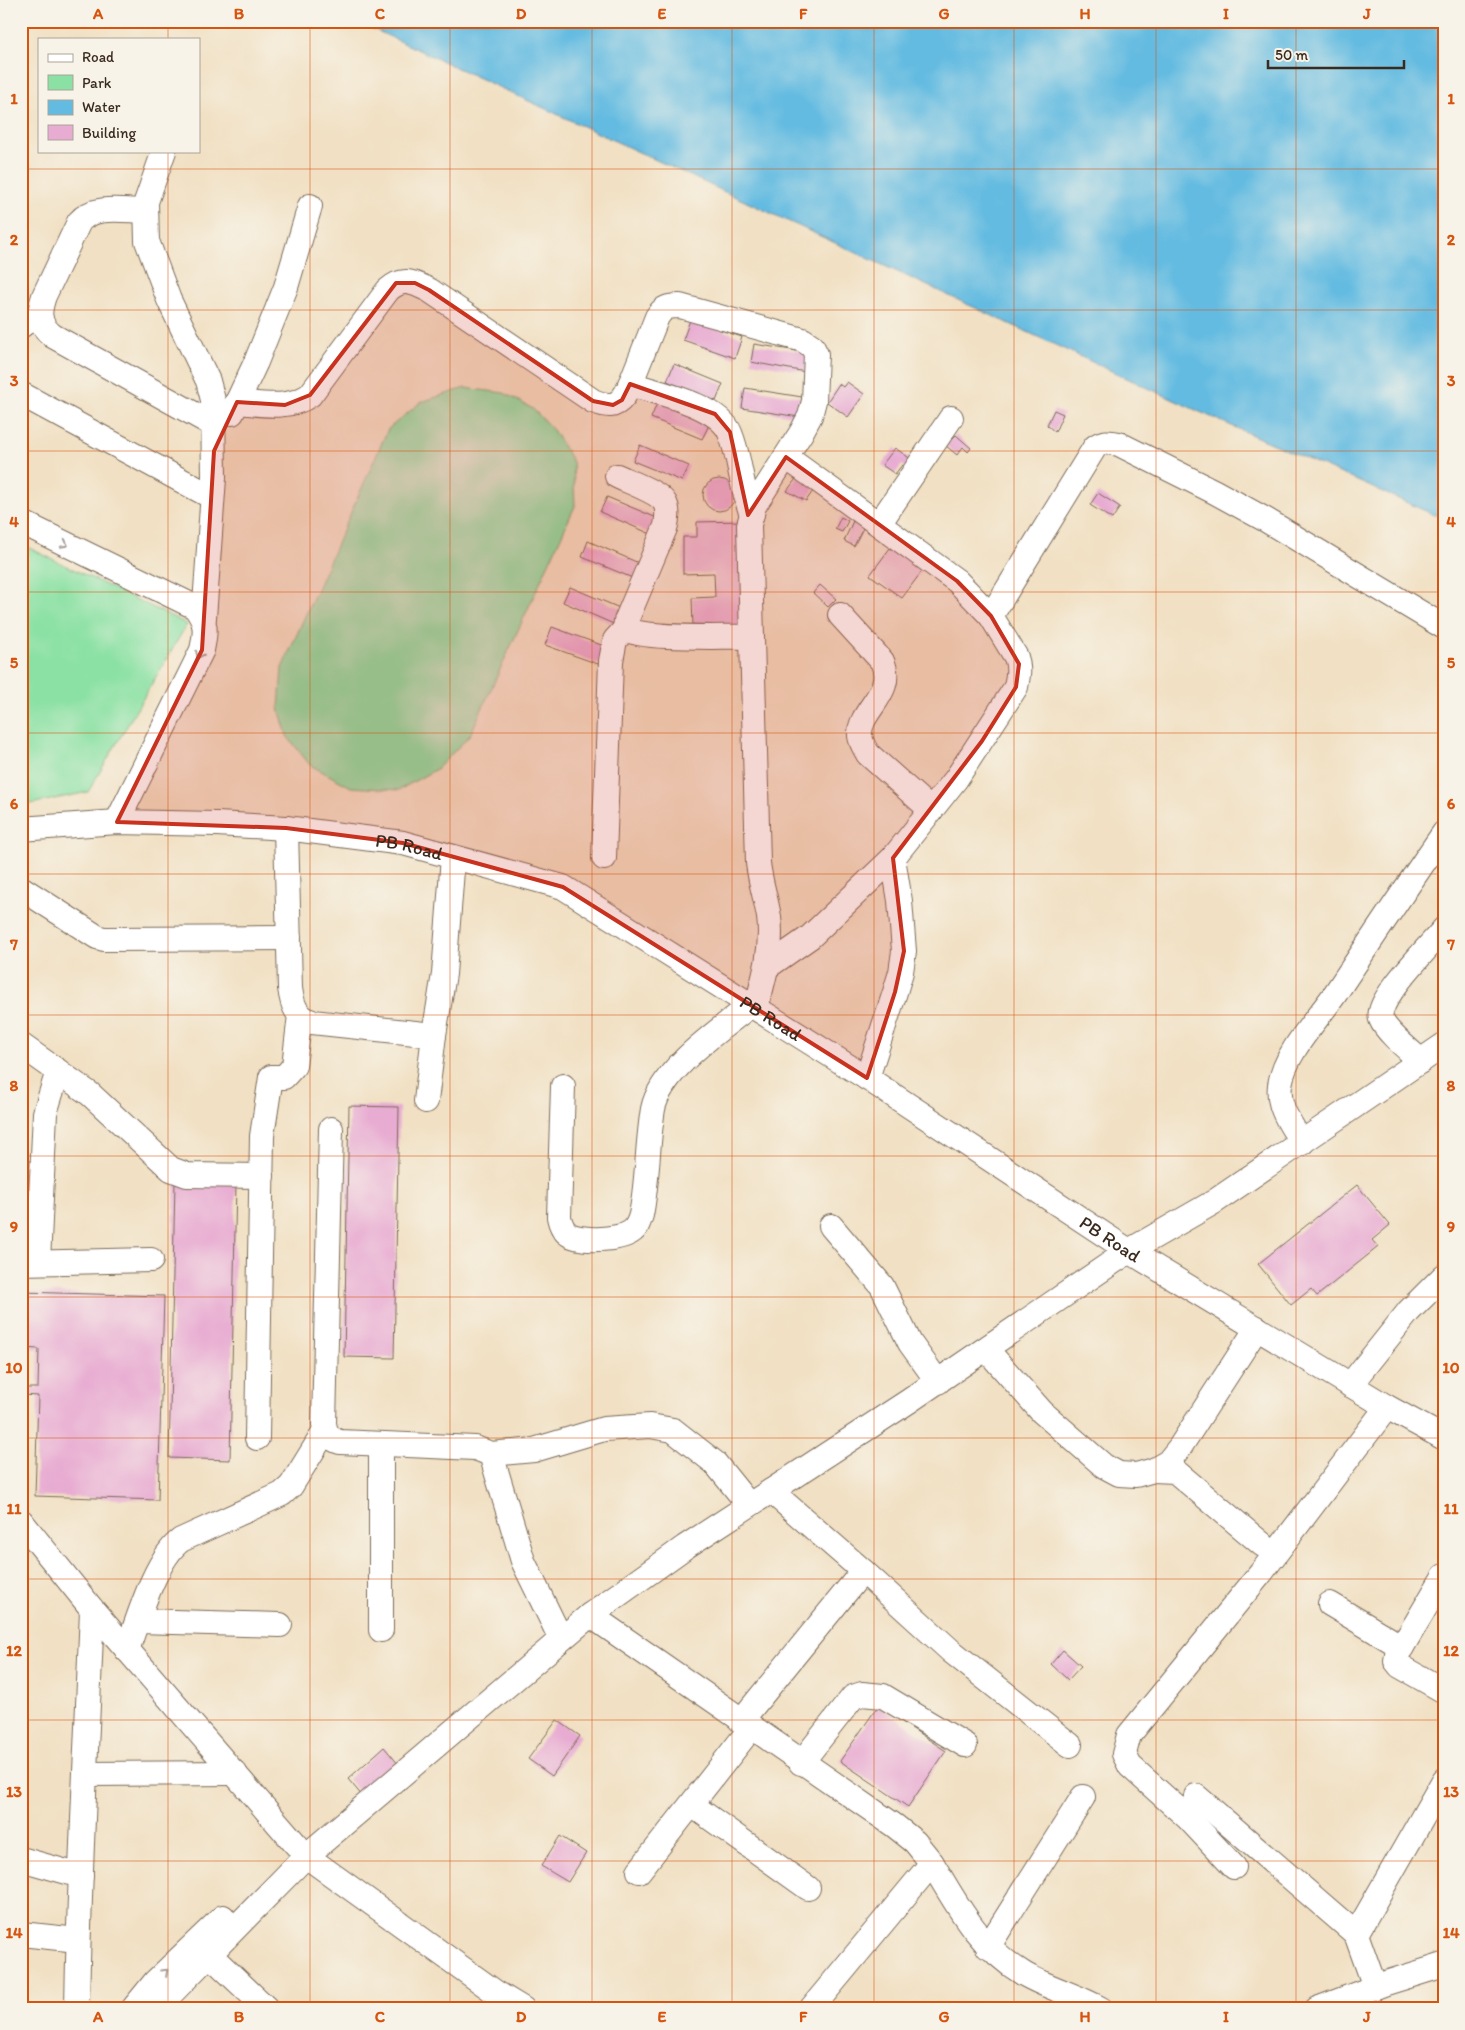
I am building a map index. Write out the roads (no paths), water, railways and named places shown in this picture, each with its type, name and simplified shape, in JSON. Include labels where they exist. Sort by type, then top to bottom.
[{"type":"street","points":[[117,822],[202,650],[206,635],[204,618],[214,451],[212,400],[208,382],[169,300],[148,241],[146,202],[164,152]]},
{"type":"street","points":[[214,451],[256,362],[286,288],[310,206]]},
{"type":"street","points":[[146,211],[96,211],[86,214],[79,222],[41,306],[31,322],[214,425]]},
{"type":"street","points":[[237,402],[285,405],[300,402],[310,395],[388,290],[396,283],[406,282],[415,283],[429,290],[593,401],[604,405],[613,405],[622,400],[657,317],[661,310],[670,306],[680,306],[803,340],[812,346],[816,354],[814,401],[810,416],[754,506],[749,525],[758,863],[760,881],[769,917],[767,967],[753,1007],[692,1054],[665,1081],[654,1108],[641,1215],[638,1225],[632,1232],[623,1236],[615,1238],[582,1238],[566,1232],[561,1224],[559,1217],[563,1086]]},
{"type":"street","points":[[630,384],[703,407],[724,421],[730,432],[743,493],[752,514]]},
{"type":"street","points":[[21,394],[212,497]]},
{"type":"street","points":[[879,524],[951,418]]},
{"type":"street","points":[[991,616],[1095,447],[1100,443],[1108,442],[1119,444],[1257,515],[1444,627]]},
{"type":"street","points":[[767,967],[810,938],[893,858],[956,779],[1016,687],[1019,675],[1019,664],[991,616],[957,581],[786,457]]},
{"type":"street","points":[[604,858],[611,660],[615,640],[625,629],[626,621],[666,526],[668,514],[665,503],[660,496],[617,476]]},
{"type":"street","points":[[21,522],[196,607],[204,618]]},
{"type":"street","points":[[840,615],[882,660],[885,668],[886,678],[882,691],[862,726],[860,736],[863,746],[868,754],[932,810]]},
{"type":"street","points":[[625,629],[660,635],[751,637]]},
{"type":"street","name":"PB Road","points":[[21,829],[117,822],[217,824],[286,828],[404,843],[564,887],[867,1078],[1129,1251],[1387,1407],[1444,1438]]},
{"type":"street","points":[[286,828],[292,1002],[300,1015],[312,1022],[434,1035]]},
{"type":"street","points":[[1302,1143],[1282,1111],[1279,1097],[1280,1083],[1285,1068],[1302,1039],[1444,832]]},
{"type":"street","points":[[426,1101],[444,974],[453,857]]},
{"type":"street","points":[[867,1078],[901,972],[904,951],[901,910],[893,858]]},
{"type":"street","points":[[21,888],[97,938],[289,938]]},
{"type":"street","points":[[1421,1061],[1387,1028],[1381,1021],[1380,1014],[1387,996],[1444,929]]},
{"type":"street","points":[[257,1438],[262,1136],[271,1077],[284,1077],[294,1066],[300,1015]]},
{"type":"street","points":[[21,1045],[90,1094],[171,1169],[187,1175],[262,1176]]},
{"type":"street","points":[[134,2009],[155,1982],[280,1864],[590,1615],[685,1547],[938,1382],[1129,1251],[1214,1202],[1444,1045]]},
{"type":"street","points":[[58,1071],[45,1114],[30,1263],[151,1260]]},
{"type":"street","points":[[330,1129],[324,1424],[325,1431],[331,1439],[340,1442],[474,1448],[491,1454],[534,1450],[604,1429],[650,1426],[673,1430],[714,1463],[750,1505]]},
{"type":"street","points":[[831,1226],[882,1286],[905,1336],[938,1382]]},
{"type":"street","points":[[1350,1385],[1409,1310],[1444,1276]]},
{"type":"street","points":[[986,1349],[1042,1412],[1104,1466],[1119,1474],[1136,1475],[1154,1470],[1168,1462],[1180,1447],[1257,1328]]},
{"type":"street","points":[[1234,1867],[1188,1818],[1130,1766],[1124,1754],[1129,1734],[1261,1573],[1387,1407]]},
{"type":"street","points":[[127,1650],[150,1588],[168,1552],[173,1546],[180,1540],[282,1494],[291,1486],[325,1431]]},
{"type":"street","points":[[381,1444],[382,1630]]},
{"type":"street","points":[[491,1454],[523,1561],[561,1639]]},
{"type":"street","points":[[1154,1470],[1175,1471],[1263,1545]]},
{"type":"street","points":[[771,1491],[951,1651],[1070,1745]]},
{"type":"street","points":[[21,1521],[92,1609],[300,1849],[489,2000],[523,2009]]},
{"type":"street","points":[[639,1871],[692,1805],[746,1725],[863,1571]]},
{"type":"street","points":[[1444,1576],[1397,1654],[1396,1661],[1400,1666],[1444,1691]]},
{"type":"street","points":[[1330,1604],[1402,1647]]},
{"type":"street","points":[[77,2009],[78,1940],[92,1609]]},
{"type":"street","points":[[590,1615],[746,1725],[895,1826],[915,1842],[932,1863],[968,1922],[988,1947],[1025,1974],[1081,1998],[1101,2009]]},
{"type":"street","points":[[138,1622],[280,1625]]},
{"type":"street","points":[[801,1762],[853,1697],[862,1694],[884,1696],[965,1745]]},
{"type":"street","points":[[86,1774],[234,1773]]},
{"type":"street","points":[[1356,1934],[1444,1780]]},
{"type":"street","points":[[1196,1796],[1356,1934],[1375,1987]]},
{"type":"street","points":[[988,1947],[1083,1797]]},
{"type":"street","points":[[692,1805],[808,1888]]},
{"type":"street","points":[[156,2009],[209,1954],[300,1849]]},
{"type":"street","points":[[21,1859],[81,1876]]},
{"type":"street","points":[[810,2009],[932,1863]]},
{"type":"street","points":[[21,1934],[78,1940]]},
{"type":"street","points":[[209,1954],[267,2009]]},
{"type":"street","points":[[1317,2009],[1375,1987],[1444,1965]]},
{"type":"water","points":[[356,21],[1444,21],[1444,519],[1200,412]]}]
